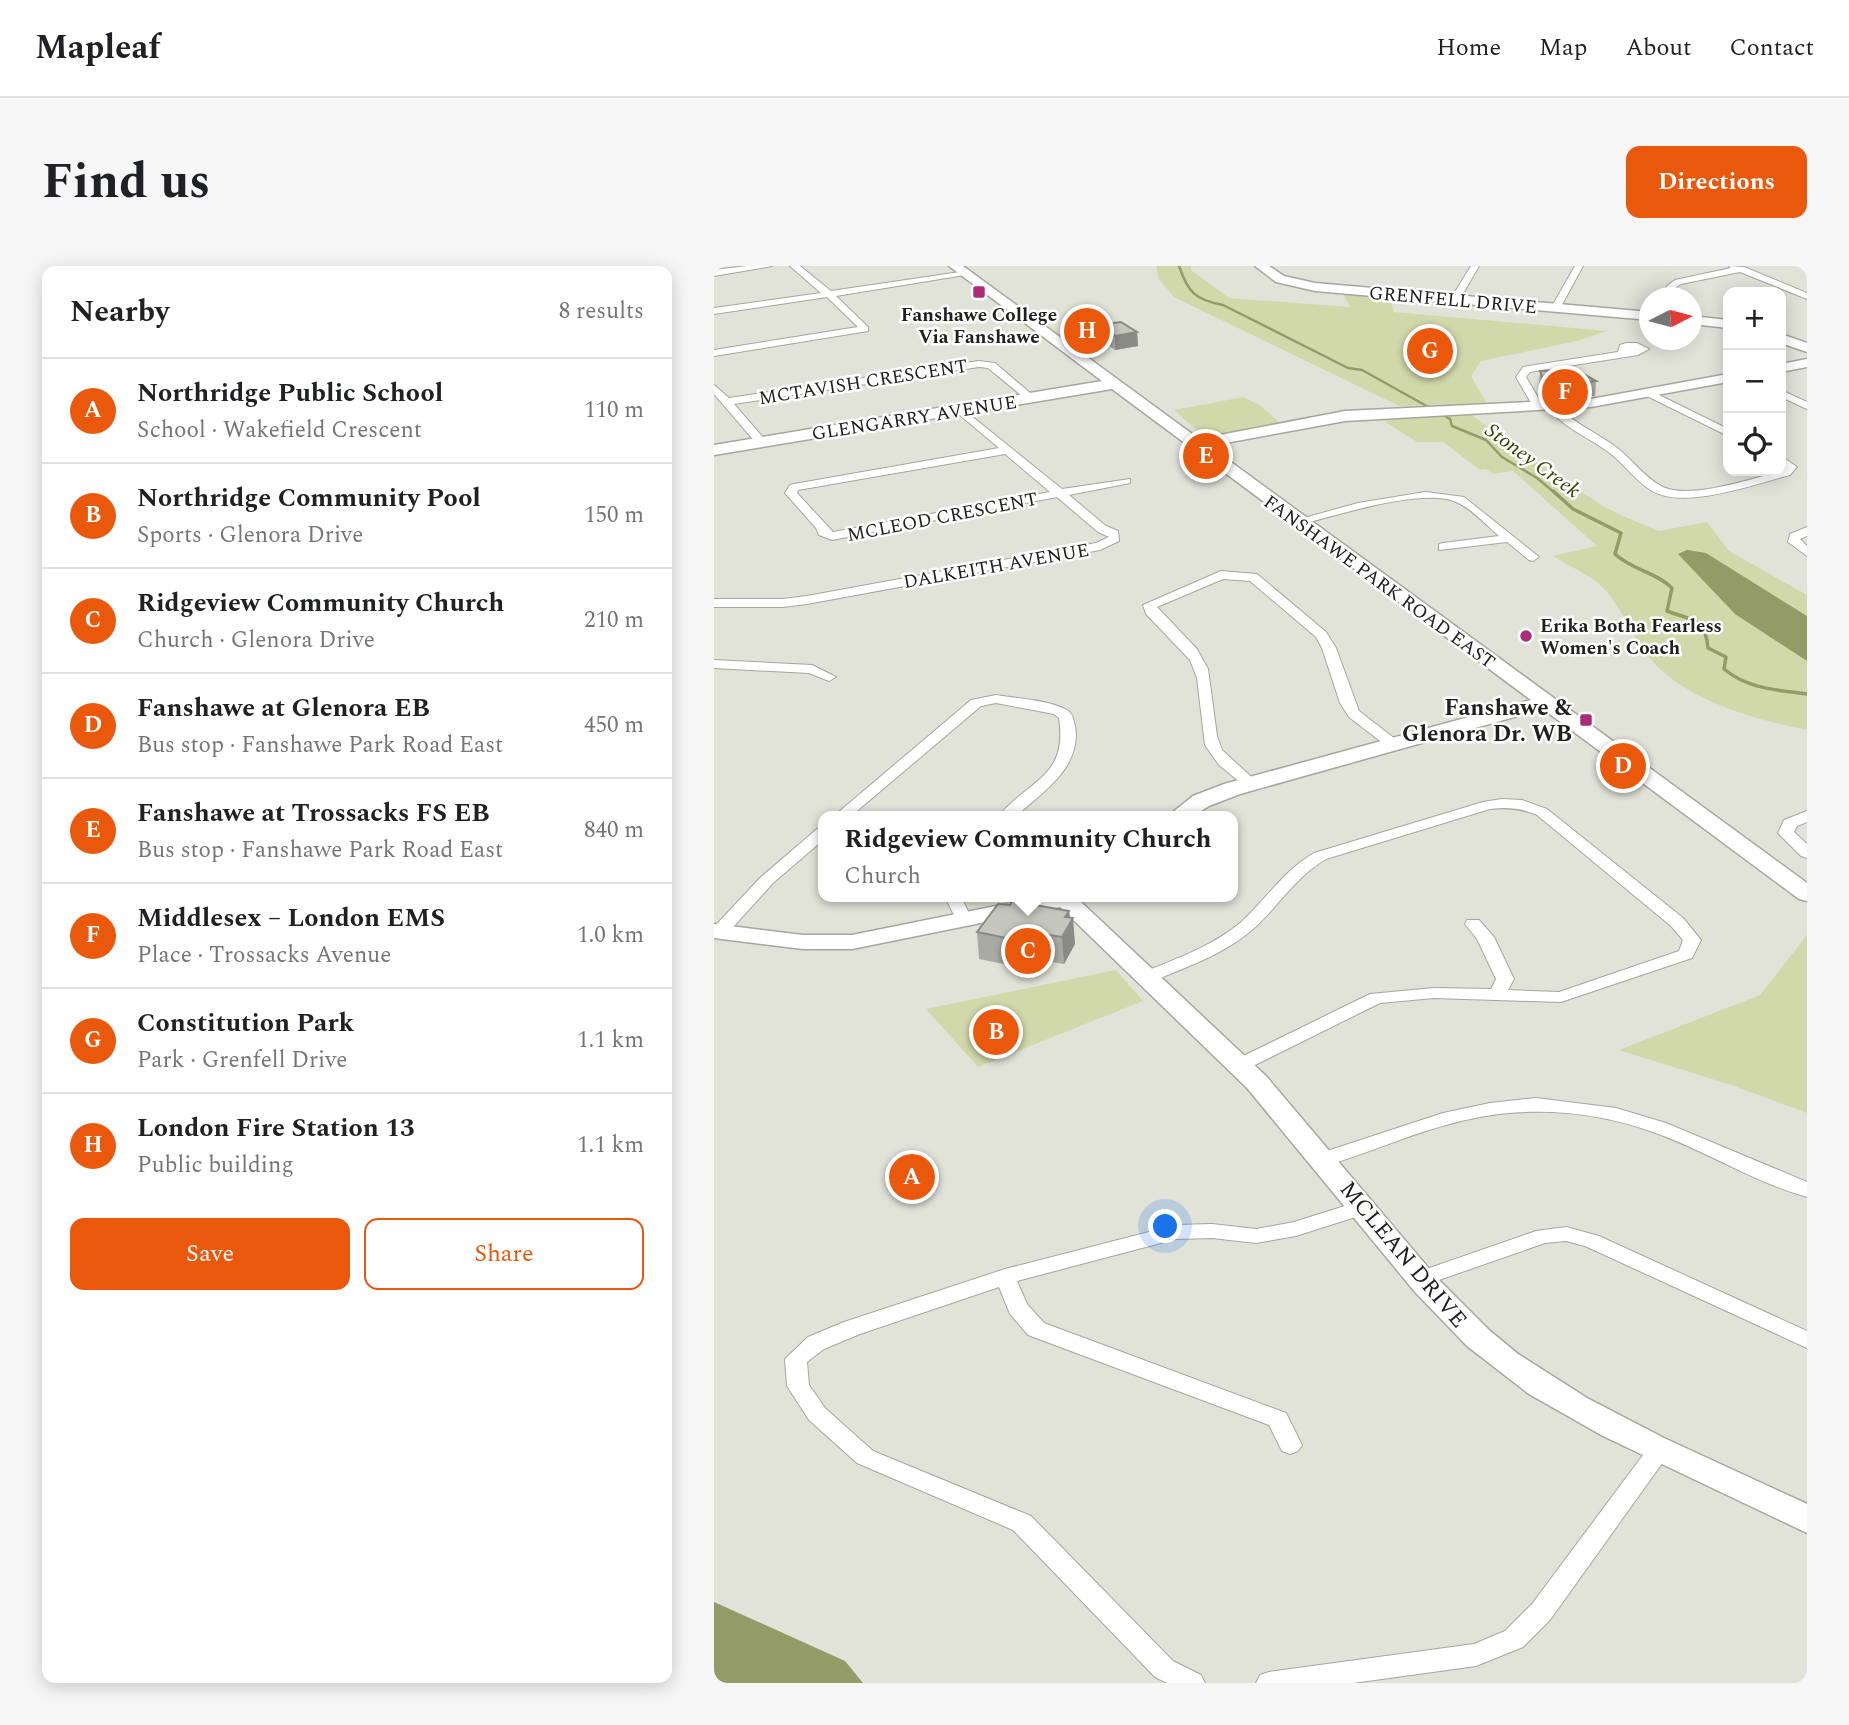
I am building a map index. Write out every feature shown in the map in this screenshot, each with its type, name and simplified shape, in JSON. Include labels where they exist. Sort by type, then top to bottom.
[{"type":"street","points":[[714,273],[768,266]]},
{"type":"street","points":[[714,353],[865,329],[830,295],[794,266]]},
{"type":"street","name":"GRENFELL DRIVE","points":[[1261,266],[1280,279],[1315,287],[1639,315]]},
{"type":"street","points":[[1455,300],[1475,266]]},
{"type":"street","points":[[1556,308],[1579,266]]},
{"type":"street","points":[[1672,287],[1686,279],[1737,267],[1807,296]]},
{"type":"street","points":[[714,311],[830,295],[961,270]]},
{"type":"street","name":"FANSHAWE PARK ROAD EAST","points":[[961,270],[1807,894]]},
{"type":"street","points":[[1702,321],[1723,323]]},
{"type":"street","points":[[1786,340],[1807,348]]},
{"type":"street","points":[[1623,354],[1527,369],[1521,377],[1545,406],[1601,441],[1657,489],[1667,493],[1700,492],[1772,476]]},
{"type":"street","points":[[1786,367],[1807,363]]},
{"type":"street","name":"MCTAVISH CRESCENT","points":[[726,402],[979,364],[991,365],[1031,398]]},
{"type":"street","points":[[1195,444],[1337,417],[1545,406],[1649,393],[1723,379]]},
{"type":"street","name":"GLENGARRY AVENUE","points":[[714,450],[1113,384]]},
{"type":"street","points":[[714,388],[761,442]]},
{"type":"street","points":[[1649,393],[1723,430]]},
{"type":"street","points":[[1786,396],[1807,406]]},
{"type":"street","name":"DALKEITH AVENUE","points":[[714,603],[783,603],[807,600],[1100,546],[1115,538],[1114,534],[1102,529],[959,410]]},
{"type":"street","name":"MCLEOD CRESCENT","points":[[1007,450],[793,487],[791,493],[822,527],[823,532],[832,536],[1126,481]]},
{"type":"street","points":[[1299,521],[1434,494],[1460,499],[1533,557]]},
{"type":"street","points":[[1807,531],[1794,537],[1794,542],[1807,552]]},
{"type":"street","points":[[1443,547],[1509,538]]},
{"type":"street","points":[[1251,784],[1220,757],[1212,744],[1202,670],[1190,648],[1151,611],[1150,605],[1221,575],[1253,577],[1321,635],[1329,648],[1347,703],[1354,713],[1394,745]]},
{"type":"street","points":[[714,664],[813,669],[830,677]]},
{"type":"street","points":[[848,811],[976,703],[996,699],[1059,711],[1066,716],[1069,744],[1066,758],[1057,770],[1012,811]]},
{"type":"street","points":[[1186,811],[1201,801],[1251,784],[1544,702]]},
{"type":"street","points":[[1145,978],[1226,941],[1247,926],[1303,864],[1320,856],[1488,805],[1508,802],[1528,805],[1542,811],[1676,922],[1692,940],[1686,954],[1561,997],[1406,994],[1376,998],[1240,1065]]},
{"type":"street","points":[[1807,816],[1790,823],[1786,833],[1807,853]]},
{"type":"street","points":[[716,931],[767,880],[818,836]]},
{"type":"street","points":[[956,902],[964,919]]},
{"type":"street","points":[[716,931],[803,942],[852,942],[1050,902]]},
{"type":"street","name":"MCLEAN DRIVE","points":[[1074,902],[1145,978],[1240,1065],[1325,1159],[1419,1279],[1462,1326],[1509,1364],[1591,1415],[1807,1519]]},
{"type":"street","points":[[1473,924],[1485,937],[1505,979],[1496,996]]},
{"type":"street","points":[[1325,1159],[1443,1119],[1490,1109],[1536,1104],[1616,1114],[1659,1127],[1807,1190]]},
{"type":"street","points":[[1192,1683],[1164,1669],[1022,1523],[864,1457],[817,1414],[798,1387],[796,1359],[816,1343],[1005,1278],[1176,1232],[1212,1231],[1256,1236],[1296,1229],[1364,1207]]},
{"type":"street","points":[[1419,1279],[1543,1236],[1566,1234],[1592,1241],[1807,1340]]},
{"type":"street","points":[[1005,1278],[1017,1308],[1036,1329],[1278,1419],[1290,1445]]},
{"type":"street","points":[[1269,1683],[1475,1655],[1514,1639],[1557,1591],[1660,1449]]},
{"type":"shaded area","points":[[1156,266],[1191,266],[1191,270],[1229,298],[1350,307],[1343,293],[1390,298],[1394,312],[1607,331],[1577,341],[1481,361],[1471,376],[1487,404],[1399,406],[1174,297],[1159,279]]},
{"type":"shaded area","points":[[1244,397],[1261,406],[1280,423],[1206,438],[1174,410]]},
{"type":"shaded area","points":[[1468,412],[1527,456],[1603,506],[1659,531],[1707,522],[1729,551],[1807,595],[1807,616],[1678,554],[1807,661],[1807,730],[1723,707],[1666,675],[1644,651],[1606,591],[1588,576],[1553,556],[1597,546],[1513,471],[1493,474],[1486,469],[1480,470],[1443,442],[1417,442],[1387,423],[1382,416]]},
{"type":"shaded area","points":[[1687,550],[1706,553],[1807,616],[1807,661],[1735,614],[1678,554]]},
{"type":"shaded area","points":[[1807,935],[1807,1113],[1731,1085],[1619,1050],[1760,995]]},
{"type":"shaded area","points":[[1116,970],[1143,1001],[978,1067],[926,1009]]},
{"type":"shaded area","points":[[998,1014],[1020,1041],[995,1050],[971,1023]]},
{"type":"shaded area","points":[[714,1602],[845,1661],[863,1683],[714,1683]]},
{"type":"building","points":[[1121,322],[1137,332],[1115,336],[1099,325]]},
{"type":"building","points":[[1576,370],[1596,381],[1545,384],[1540,371]]},
{"type":"building","points":[[1012,902],[1018,902],[1069,911],[1065,917],[1073,918],[1062,937],[1031,932],[1021,933],[1016,940],[977,932],[998,904],[1010,905]]},
{"type":"waterway","name":"Stoney Creek","points":[[1179,266],[1189,288],[1199,297],[1223,305],[1348,368],[1362,370],[1432,409]]},
{"type":"waterway","name":"Stoney Creek","points":[[1440,413],[1450,419],[1452,426],[1486,440],[1502,457],[1537,478],[1555,493]]},
{"type":"waterway","name":"Stoney Creek","points":[[1553,491],[1573,509],[1621,533],[1615,554],[1672,588],[1667,611],[1701,625],[1708,648],[1726,657],[1724,669],[1753,685],[1807,694]]},
{"type":"place","name":"Fanshawe College Via Fanshawe","points":[[979,292]]},
{"type":"place","name":"London Fire Station 13","points":[[1087,331]]},
{"type":"place","name":"Constitution Park","points":[[1430,351]]},
{"type":"place","name":"Middlesex – London EMS","points":[[1565,392]]},
{"type":"place","name":"Fanshawe at Trossacks FS EB","points":[[1206,456]]},
{"type":"place","name":"Erika Botha Fearless Women's Coach","points":[[1526,636]]},
{"type":"place","name":"Fanshawe & Glenora Dr. WB","points":[[1586,720]]},
{"type":"place","name":"Fanshawe at Glenora EB","points":[[1623,766]]},
{"type":"place","name":"Ridgeview Community Church","points":[[1028,951]]},
{"type":"place","name":"Northridge Community Pool","points":[[996,1032]]},
{"type":"place","name":"Northridge Public School","points":[[912,1177]]}]
